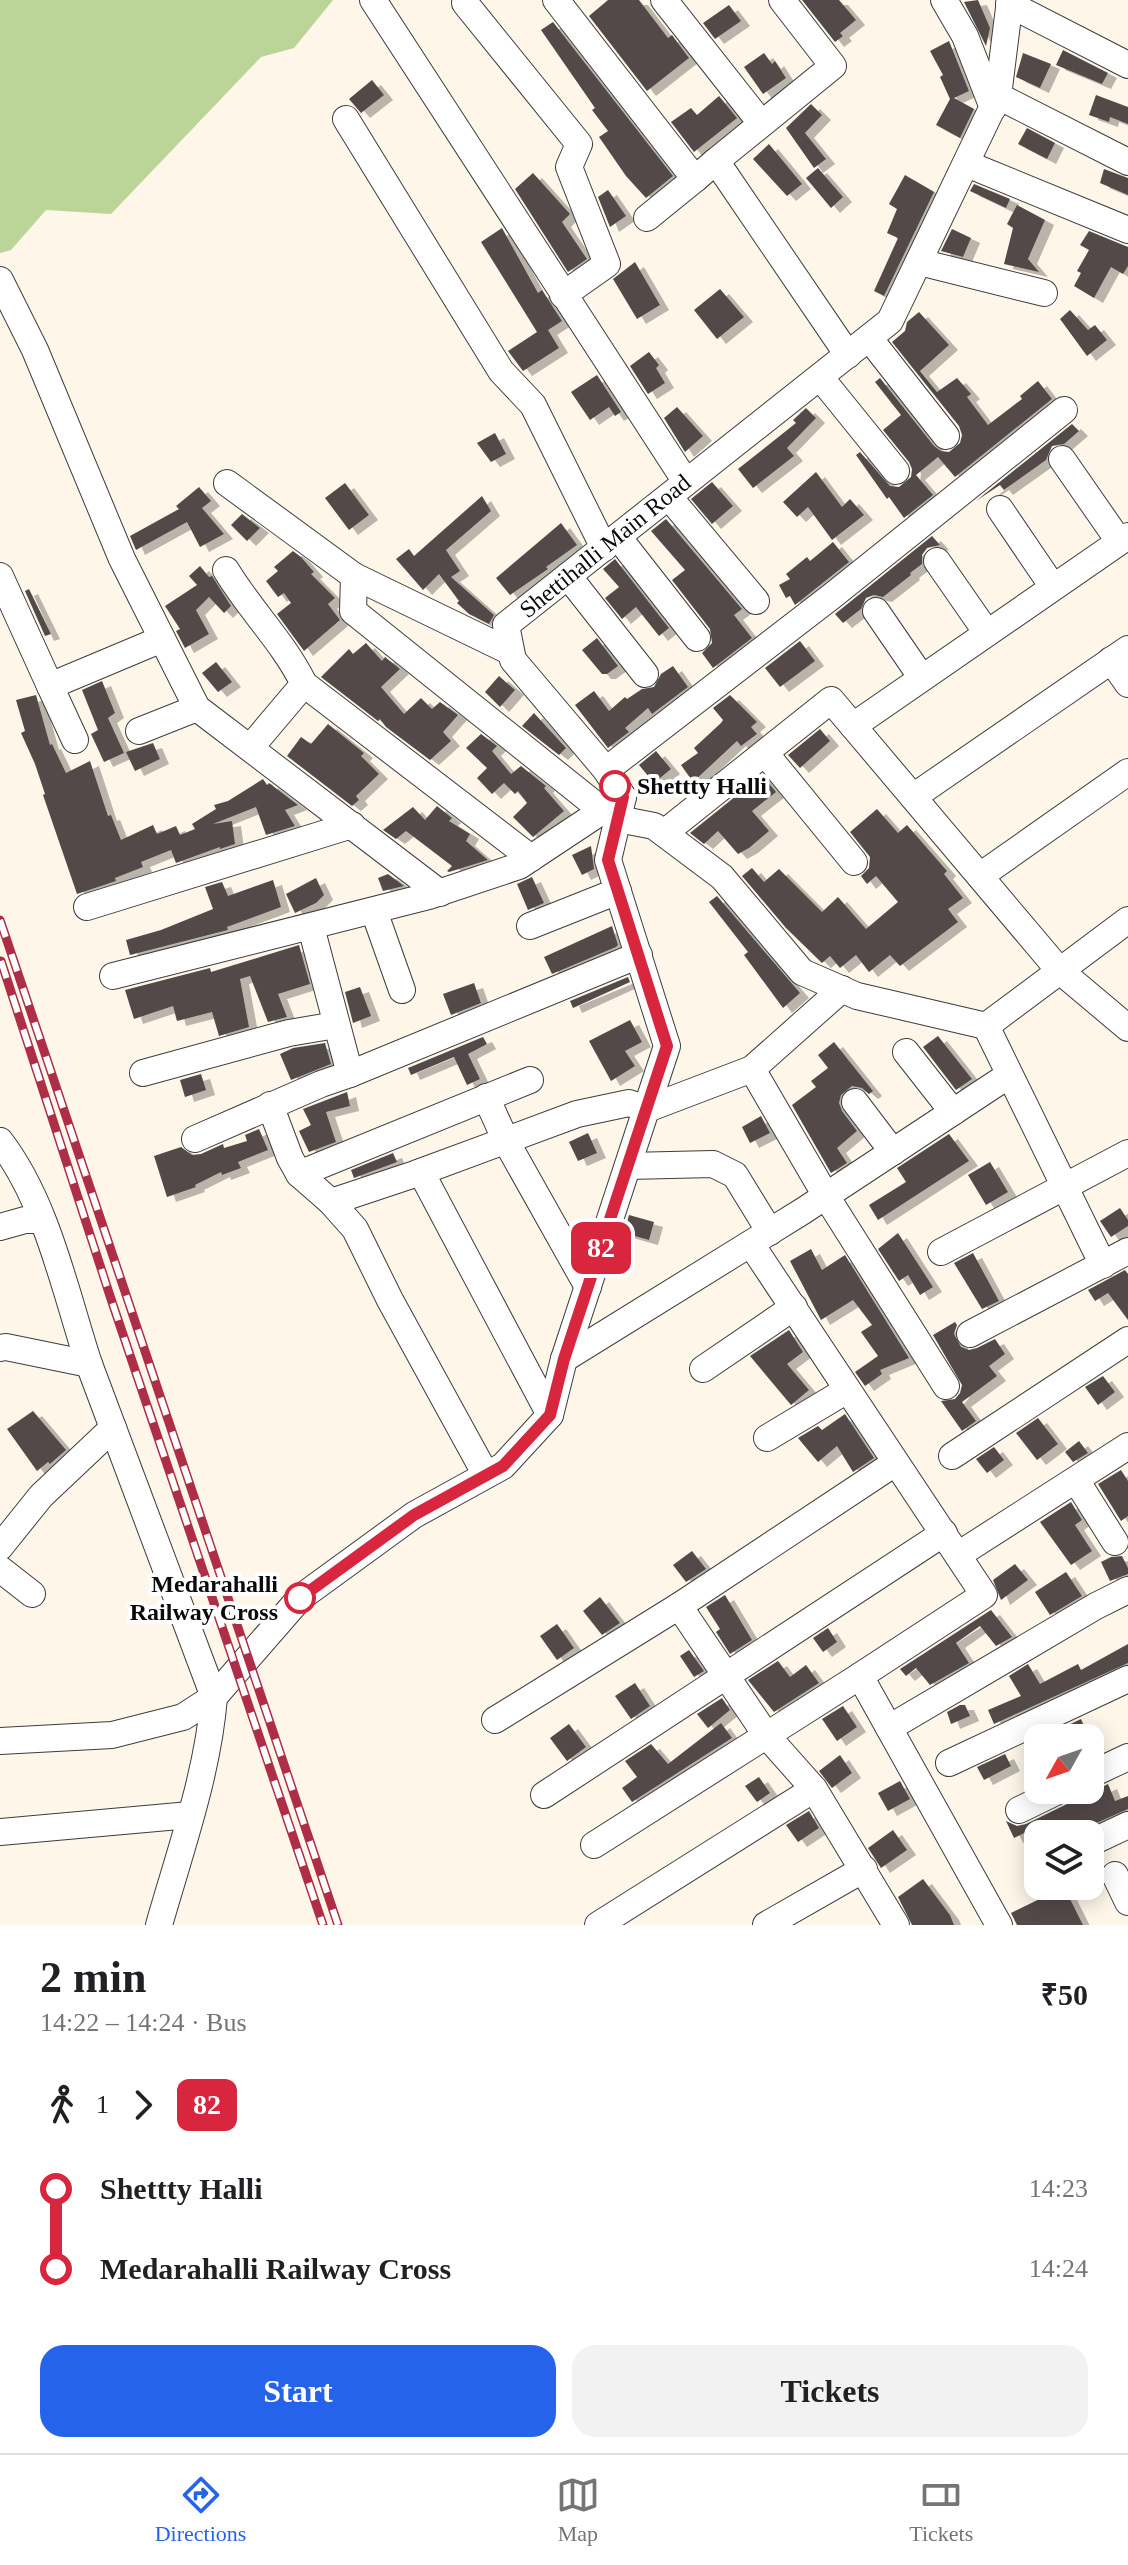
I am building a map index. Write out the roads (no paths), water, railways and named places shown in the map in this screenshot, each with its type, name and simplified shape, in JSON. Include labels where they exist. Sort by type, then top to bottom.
[{"type":"street","points":[[373,0],[563,295],[678,489],[756,601]]},
{"type":"street","points":[[556,0],[695,179]]},
{"type":"street","points":[[664,0],[761,123]]},
{"type":"street","points":[[647,218],[833,66],[782,0]]},
{"type":"street","points":[[944,0],[996,102],[1128,162]]},
{"type":"street","points":[[1010,2],[1128,65]]},
{"type":"street","name":"Shettihalli Main Road","points":[[615,809],[606,770],[513,660],[506,625],[890,321],[996,102],[1010,2]]},
{"type":"street","points":[[465,3],[579,144],[569,167],[607,264],[563,295]]},
{"type":"street","points":[[346,119],[501,371],[533,405],[611,543],[697,638]]},
{"type":"street","points":[[716,161],[848,355]]},
{"type":"street","points":[[967,164],[1128,230]]},
{"type":"street","points":[[919,262],[1044,293]]},
{"type":"street","points":[[0,280],[35,350],[122,559],[197,708],[440,893]]},
{"type":"street","points":[[869,338],[946,436]]},
{"type":"street","points":[[820,377],[896,471]]},
{"type":"street","points":[[606,770],[832,596],[1064,410]]},
{"type":"street","points":[[853,726],[1124,538],[1062,459]]},
{"type":"street","points":[[227,483],[354,576],[511,652]]},
{"type":"street","points":[[1000,509],[1053,587]]},
{"type":"street","points":[[937,561],[987,633]]},
{"type":"street","points":[[226,570],[243,598],[287,652],[304,684],[531,858]]},
{"type":"street","points":[[0,576],[75,740]]},
{"type":"street","points":[[354,576],[353,611],[615,809],[654,826],[722,877],[802,972],[857,996],[986,1026]]},
{"type":"street","points":[[568,576],[645,674]]},
{"type":"street","points":[[876,611],[922,678]]},
{"type":"street","points":[[50,686],[162,639]]},
{"type":"street","points":[[913,797],[1120,654],[1128,684]]},
{"type":"street","points":[[250,748],[304,684]]},
{"type":"street","points":[[664,833],[831,700],[1059,970],[1128,1028]]},
{"type":"street","points":[[139,731],[197,708]]},
{"type":"street","points":[[765,753],[854,862]]},
{"type":"street","points":[[980,876],[1128,772]]},
{"type":"street","points":[[113,976],[440,893],[519,866],[615,809]]},
{"type":"street","points":[[0,1741],[112,1735],[183,1717],[214,1697],[300,1598],[414,1515],[503,1466],[550,1415],[564,1359],[667,1046],[608,860],[615,809]]},
{"type":"street","points":[[87,907],[352,825]]},
{"type":"street","points":[[530,926],[618,891]]},
{"type":"street","points":[[374,911],[402,990]]},
{"type":"street","points":[[986,1026],[1128,920]]},
{"type":"street","points":[[311,927],[350,1074]]},
{"type":"street","points":[[195,1139],[270,1105],[639,955]]},
{"type":"street","points":[[331,1202],[577,1114],[629,1103],[647,1109],[752,1069],[842,989]]},
{"type":"street","points":[[143,1073],[289,1033],[336,1025]]},
{"type":"street","points":[[986,1026],[1103,1265]]},
{"type":"street","points":[[906,1052],[953,1112]]},
{"type":"street","points":[[752,1069],[826,1196],[946,1386]]},
{"type":"street","points":[[564,1359],[826,1196],[1009,1075]]},
{"type":"street","points":[[299,1174],[530,1080]]},
{"type":"street","points":[[486,1097],[506,1141],[588,1287]]},
{"type":"street","points":[[855,1102],[893,1152]]},
{"type":"street","points":[[270,1105],[299,1174],[331,1202],[355,1229],[390,1300],[486,1475]]},
{"type":"street","points":[[0,1141],[9,1170],[33,1194],[89,1364],[214,1697],[211,1727],[190,1815],[159,1925]]},
{"type":"street","points":[[941,1252],[1128,1153]]},
{"type":"street","points":[[594,1845],[984,1595],[794,1307],[760,1238],[735,1175],[713,1164],[628,1166]]},
{"type":"street","points":[[421,1172],[550,1415]]},
{"type":"street","points":[[0,1227],[25,1220],[41,1220]]},
{"type":"street","points":[[970,1334],[1128,1251]]},
{"type":"street","points":[[703,1369],[794,1307]]},
{"type":"street","points":[[952,1456],[1128,1340]]},
{"type":"street","points":[[0,1348],[89,1364]]},
{"type":"street","points":[[767,1438],[847,1390]]},
{"type":"street","points":[[0,1547],[41,1496],[113,1428]]},
{"type":"street","points":[[958,1555],[1128,1446]]},
{"type":"street","points":[[495,1720],[679,1606],[895,1463]]},
{"type":"street","points":[[1076,1480],[1115,1542]]},
{"type":"street","points":[[544,1795],[944,1533]]},
{"type":"street","points":[[0,1569],[32,1594]]},
{"type":"street","points":[[889,1728],[1128,1590]]},
{"type":"street","points":[[679,1606],[766,1735],[814,1789],[896,1925]]},
{"type":"street","points":[[860,1676],[999,1925]]},
{"type":"street","points":[[949,1763],[1128,1679]]},
{"type":"street","points":[[1104,1768],[1128,1757]]},
{"type":"street","points":[[598,1925],[814,1789]]},
{"type":"street","points":[[1019,1810],[1031,1804]]},
{"type":"street","points":[[0,1832],[190,1815]]},
{"type":"street","points":[[1104,1836],[1128,1825]]},
{"type":"street","points":[[766,1925],[864,1869]]},
{"type":"street","points":[[1115,1875],[1128,1902]]},
{"type":"railway","points":[[0,920],[338,1925]]},
{"type":"railway","points":[[1,961],[111,1299],[323,1925]]},
{"type":"place","name":"Shettty Halli","points":[[615,786]]},
{"type":"place","name":"Medarahalli Railway Cross","points":[[300,1598]]}]
